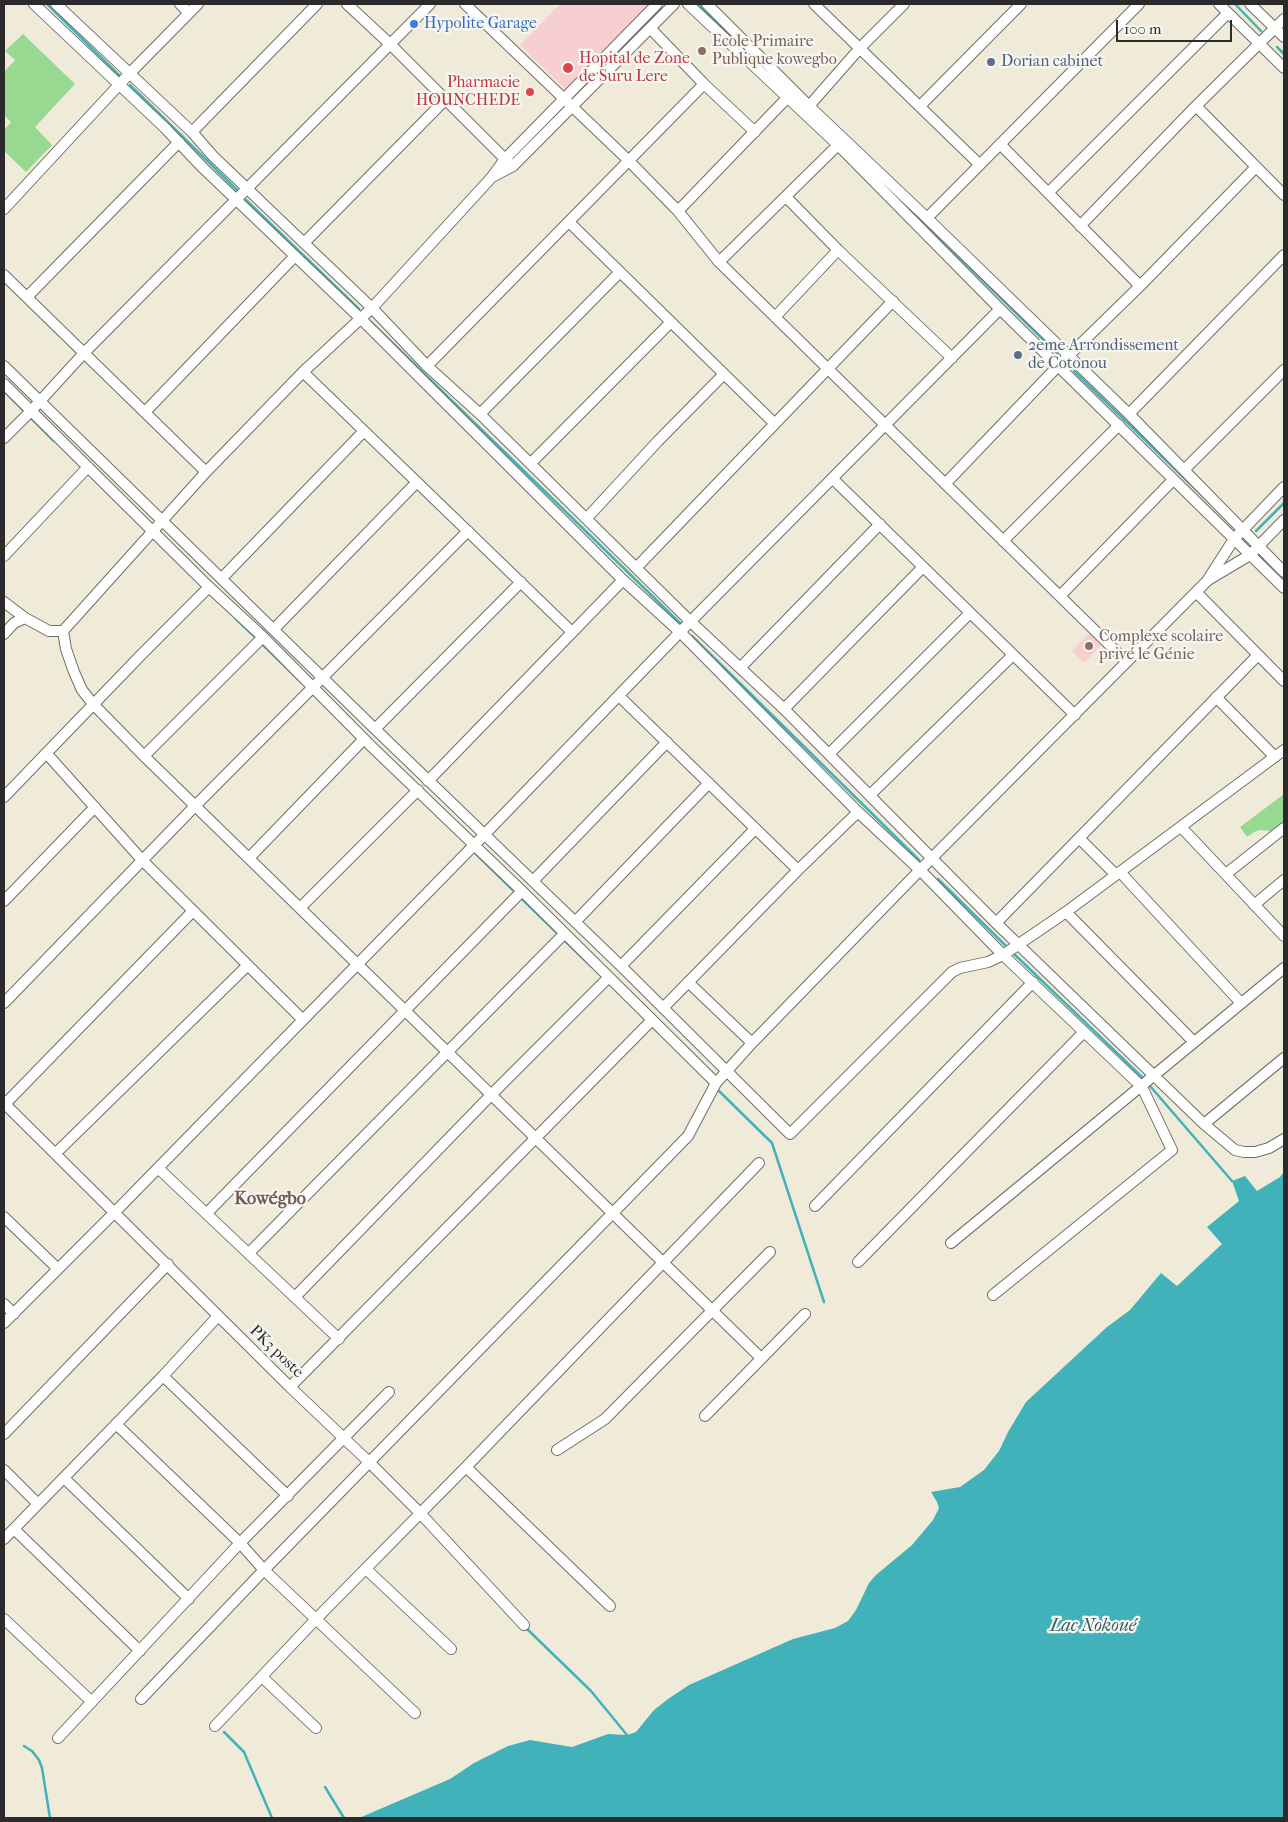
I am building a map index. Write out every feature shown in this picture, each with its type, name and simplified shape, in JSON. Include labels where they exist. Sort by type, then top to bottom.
[{"type":"street","points":[[34,4],[361,319],[623,580],[680,632],[858,812],[1142,1087],[1172,1150],[993,1294]]},
{"type":"street","points":[[56,4],[192,132],[213,156],[372,308],[427,366],[531,463],[691,622],[741,667],[996,923],[1204,1124],[1235,1150],[1244,1152],[1255,1152],[1269,1148],[1284,1138]]},
{"type":"street","points":[[180,4],[189,13]]},
{"type":"street","points":[[4,209],[130,73],[198,4]]},
{"type":"street","points":[[192,132],[317,4]]},
{"type":"street","points":[[347,4],[391,45],[509,163]]},
{"type":"street","points":[[4,438],[32,411],[84,353],[430,4]]},
{"type":"street","points":[[465,4],[628,160],[678,211],[719,262],[1127,662]]},
{"type":"street","points":[[4,602],[25,618],[49,631],[63,631],[206,472],[303,372],[372,308],[491,178],[509,163],[568,103],[657,4]]},
{"type":"street","points":[[568,103],[674,4]]},
{"type":"street","points":[[688,4],[838,145],[1000,309],[1234,539],[1284,572]]},
{"type":"street","points":[[707,4],[808,106],[927,218],[1129,414],[1243,530],[1254,551],[1284,588]]},
{"type":"street","points":[[814,4],[979,164]]},
{"type":"street","points":[[808,106],[860,48],[904,4]]},
{"type":"street","points":[[920,106],[1021,4]]},
{"type":"street","points":[[927,218],[1139,4]]},
{"type":"street","points":[[1219,4],[1284,68]]},
{"type":"street","points":[[1250,4],[1284,37]]},
{"type":"street","points":[[1048,193],[1228,12]]},
{"type":"street","points":[[1080,226],[1196,106],[1284,19]]},
{"type":"street","points":[[650,28],[704,84],[755,132]]},
{"type":"street","points":[[427,366],[704,84]]},
{"type":"street","points":[[678,211],[787,98]]},
{"type":"street","points":[[304,243],[445,100]]},
{"type":"street","points":[[1196,106],[1284,195]]},
{"type":"street","points":[[27,297],[179,142]]},
{"type":"street","points":[[1000,144],[1140,286]]},
{"type":"street","points":[[719,262],[838,145]]},
{"type":"street","points":[[945,484],[1058,366],[1140,286],[1256,167]]},
{"type":"street","points":[[786,197],[838,250],[952,358]]},
{"type":"street","points":[[569,222],[774,423]]},
{"type":"street","points":[[775,317],[838,250]]},
{"type":"street","points":[[1129,414],[1284,254]]},
{"type":"street","points":[[145,412],[295,256]]},
{"type":"street","points":[[480,414],[620,272]]},
{"type":"street","points":[[4,275],[206,472]]},
{"type":"street","points":[[637,567],[893,301]]},
{"type":"street","points":[[4,1324],[484,835],[680,632],[1000,309]]},
{"type":"street","points":[[531,463],[671,322]]},
{"type":"street","points":[[4,366],[428,781],[621,966],[790,1134],[944,979],[960,968],[988,962],[1004,955],[1066,912],[1284,750]]},
{"type":"street","points":[[1184,470],[1284,370]]},
{"type":"street","points":[[303,372],[572,632]]},
{"type":"street","points":[[587,518],[658,441],[724,374]]},
{"type":"street","points":[[4,384],[209,587],[263,636],[313,689],[522,891],[716,1083]]},
{"type":"street","points":[[1003,541],[1118,426]]},
{"type":"street","points":[[222,578],[364,431]]},
{"type":"street","points":[[4,556],[88,467]]},
{"type":"street","points":[[833,478],[1075,714]]},
{"type":"street","points":[[1060,596],[1173,480]]},
{"type":"street","points":[[274,629],[417,482]]},
{"type":"street","points":[[141,1699],[264,1570],[688,1136],[716,1083],[752,1043],[920,870],[1207,581],[1234,539],[1284,487]]},
{"type":"street","points":[[1207,581],[1254,551],[1284,520]]},
{"type":"street","points":[[741,667],[880,524]]},
{"type":"street","points":[[4,1003],[142,860],[468,531]]},
{"type":"street","points":[[784,709],[923,567]]},
{"type":"street","points":[[428,781],[623,580]]},
{"type":"street","points":[[375,729],[521,582]]},
{"type":"street","points":[[4,797],[209,587]]},
{"type":"street","points":[[1196,592],[1284,681]]},
{"type":"street","points":[[829,754],[970,613]]},
{"type":"street","points":[[4,634],[14,623],[25,618]]},
{"type":"street","points":[[63,631],[66,649],[74,672],[82,690],[94,704],[248,858],[761,1358]]},
{"type":"street","points":[[144,756],[263,636]]},
{"type":"street","points":[[870,795],[1014,655]]},
{"type":"street","points":[[996,923],[1258,655]]},
{"type":"street","points":[[618,696],[798,870]]},
{"type":"street","points":[[1216,697],[1276,757]]},
{"type":"street","points":[[372,747],[383,736]]},
{"type":"street","points":[[248,858],[364,739]]},
{"type":"street","points":[[533,881],[666,742]]},
{"type":"street","points":[[47,754],[142,860],[303,1020]]},
{"type":"street","points":[[575,922],[709,783]]},
{"type":"street","points":[[300,908],[418,790]]},
{"type":"street","points":[[4,900],[95,807]]},
{"type":"street","points":[[663,1008],[798,870],[858,812]]},
{"type":"street","points":[[1181,827],[1284,936]]},
{"type":"street","points":[[1226,874],[1284,828]]},
{"type":"street","points":[[621,966],[756,829]]},
{"type":"street","points":[[1079,838],[1118,873],[1241,1003]]},
{"type":"street","points":[[1254,905],[1284,880]]},
{"type":"street","points":[[207,1213],[522,891]]},
{"type":"street","points":[[4,1104],[193,911]]},
{"type":"street","points":[[1066,912],[1194,1042]]},
{"type":"street","points":[[249,1253],[564,934]]},
{"type":"street","points":[[56,1153],[248,965]]},
{"type":"street","points":[[951,1242],[1142,1087],[1284,968]]},
{"type":"street","points":[[295,1297],[491,1095],[609,977]]},
{"type":"street","points":[[688,982],[752,1043]]},
{"type":"street","points":[[815,1206],[1033,982]]},
{"type":"street","points":[[290,1387],[340,1339],[652,1020]]},
{"type":"street","points":[[858,1262],[1084,1032]]},
{"type":"street","points":[[1204,1124],[1284,1058]]},
{"type":"street","name":"PK3 poste","points":[[4,1104],[56,1153],[290,1387],[370,1462],[524,1625]]},
{"type":"street","points":[[214,1726],[759,1163]]},
{"type":"street","points":[[158,1168],[340,1339]]},
{"type":"street","points":[[4,1217],[58,1269]]},
{"type":"street","points":[[557,1450],[605,1419],[770,1252]]},
{"type":"street","points":[[4,1434],[168,1264]]},
{"type":"street","points":[[4,1304],[14,1314]]},
{"type":"street","points":[[705,1416],[805,1314]]},
{"type":"street","points":[[4,1539],[163,1376],[218,1316]]},
{"type":"street","points":[[163,1376],[288,1496]]},
{"type":"street","points":[[58,1738],[240,1543],[389,1392]]},
{"type":"street","points":[[116,1424],[240,1543],[264,1570],[317,1618],[415,1713]]},
{"type":"street","points":[[466,1466],[610,1606]]},
{"type":"street","points":[[4,1470],[38,1504]]},
{"type":"street","points":[[64,1478],[189,1599]]},
{"type":"street","points":[[14,1529],[140,1651]]},
{"type":"street","points":[[366,1569],[451,1650]]},
{"type":"street","points":[[4,1619],[92,1702]]},
{"type":"street","points":[[262,1677],[316,1728]]},
{"type":"shaded area","name":"Hopital de Zone de Suru Lere","points":[[560,4],[654,4],[568,92],[520,45]]},
{"type":"shaded area","name":"Complexe scolaire privé le Génie","points":[[1093,630],[1105,641],[1084,663],[1072,651]]},
{"type":"green space","points":[[23,34],[75,84],[35,127],[52,145],[26,172],[4,151],[4,130],[11,122],[4,115],[4,72],[15,60],[5,51]]},
{"type":"green space","points":[[1284,794],[1284,824],[1271,831],[1256,831],[1247,837],[1240,827]]},
{"type":"water","name":"Lac Nokoué","points":[[1284,1172],[1284,1818],[359,1818],[450,1779],[474,1763],[508,1746],[530,1740],[572,1747],[608,1734],[627,1735],[636,1732],[654,1710],[689,1685],[793,1639],[835,1628],[848,1621],[856,1610],[869,1583],[912,1545],[933,1520],[939,1508],[931,1492],[960,1487],[984,1470],[999,1451],[1026,1402],[1107,1327],[1130,1310],[1161,1273],[1177,1286],[1222,1244],[1207,1227],[1239,1201],[1232,1181],[1245,1176],[1257,1191],[1280,1177]]},
{"type":"waterway","points":[[47,4],[122,78]]},
{"type":"waterway","points":[[698,4],[749,53]]},
{"type":"waterway","points":[[1235,4],[1261,31]]},
{"type":"waterway","points":[[1277,47],[1284,54]]},
{"type":"waterway","points":[[130,85],[240,193]]},
{"type":"waterway","points":[[882,182],[1058,354]]},
{"type":"waterway","points":[[246,200],[359,309]]},
{"type":"waterway","points":[[371,322],[681,624]]},
{"type":"waterway","points":[[1074,371],[1210,503]]},
{"type":"waterway","points":[[4,391],[23,410]]},
{"type":"waterway","points":[[30,417],[54,441]]},
{"type":"waterway","points":[[1256,531],[1284,503]]},
{"type":"waterway","points":[[235,618],[256,638]]},
{"type":"waterway","points":[[692,636],[919,860]]},
{"type":"waterway","points":[[260,642],[301,682]]},
{"type":"waterway","points":[[476,854],[517,894]]},
{"type":"waterway","points":[[938,879],[1008,948]]},
{"type":"waterway","points":[[521,898],[560,936]]},
{"type":"waterway","points":[[564,940],[592,967]]},
{"type":"waterway","points":[[1012,952],[1145,1080]]},
{"type":"waterway","points":[[1150,1086],[1232,1181]]},
{"type":"waterway","points":[[719,1091],[772,1143],[824,1302]]},
{"type":"waterway","points":[[525,1627],[591,1691],[627,1735]]},
{"type":"waterway","points":[[224,1732],[244,1752],[272,1818]]},
{"type":"waterway","points":[[24,1746],[32,1751],[42,1768],[50,1818]]},
{"type":"waterway","points":[[325,1787],[344,1818]]},
{"type":"place","name":"Hypolite Garage","points":[[414,24]]},
{"type":"place","name":"Ecole Primaire Publique kowegbo","points":[[702,51]]},
{"type":"place","name":"Dorian cabinet","points":[[991,62]]},
{"type":"place","name":"Hopital de Zone de Suru Lere","points":[[568,68]]},
{"type":"place","name":"Pharmacie HOUNCHEDE","points":[[530,92]]},
{"type":"place","name":"2eme Arrondissement de Cotonou","points":[[1018,355]]},
{"type":"place","name":"Complexe scolaire privé le Génie","points":[[1089,646]]},
{"type":"district","name":"Kowégbo","points":[[270,1200]]}]
